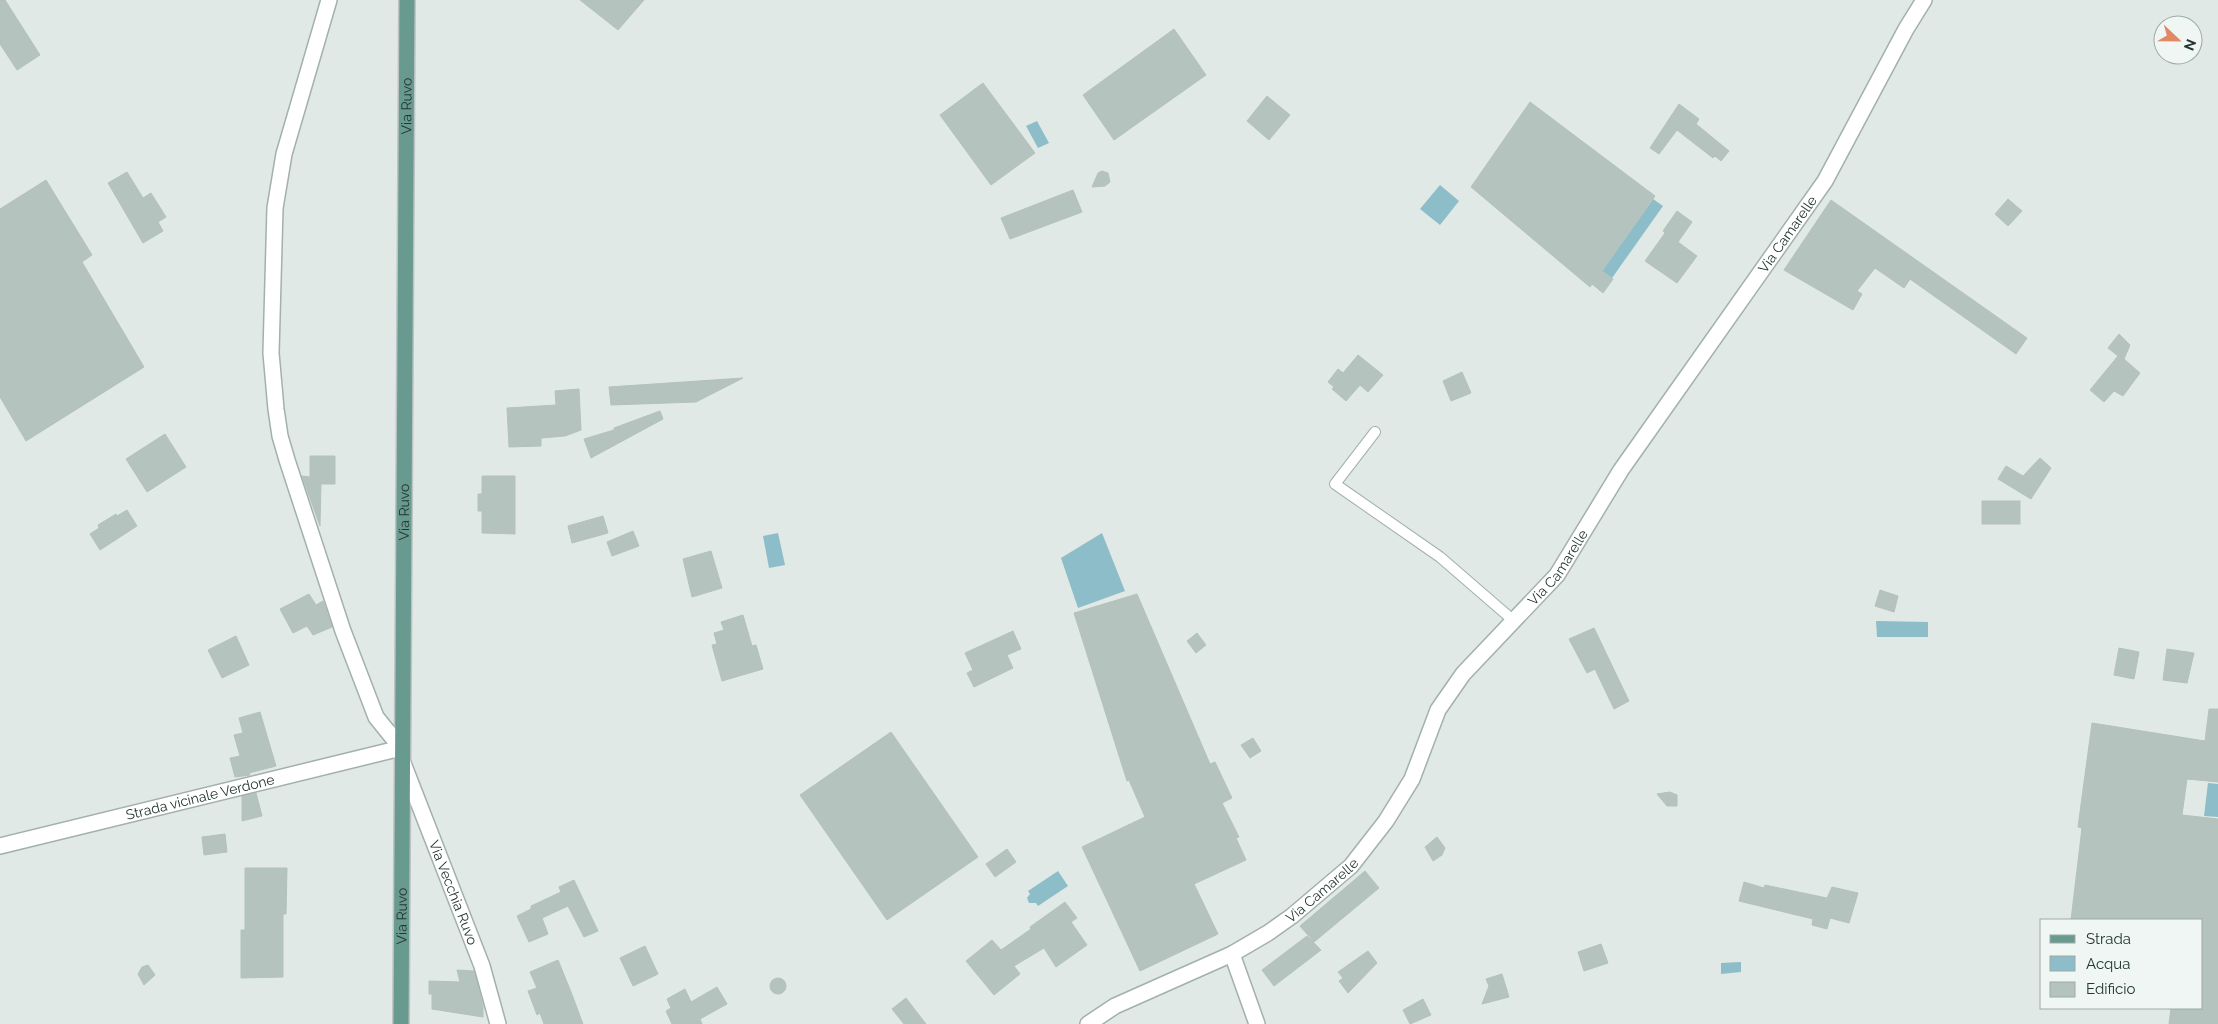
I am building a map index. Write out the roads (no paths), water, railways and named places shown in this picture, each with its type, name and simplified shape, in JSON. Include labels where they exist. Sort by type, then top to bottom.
[{"type":"main road","name":"Via Ruvo","points":[[401,1024],[407,0]]},
{"type":"street","name":"Via Vecchia Ruvo","points":[[329,0],[284,154],[275,208],[271,353],[280,436],[343,630],[376,718],[402,755],[482,966],[498,1024]]},
{"type":"street","name":"Via Camarelle","points":[[1088,1024],[1115,1006],[1232,954],[1268,933],[1292,916],[1351,866],[1386,821],[1412,779],[1438,710],[1463,674],[1557,575],[1621,470],[1825,181],[1906,29],[1924,0]]},
{"type":"street","name":"Strada vicinale Verdone","points":[[0,846],[402,755]]},
{"type":"street","points":[[1232,954],[1257,1024]]},
{"type":"lane","points":[[1375,432],[1335,484],[1440,557],[1514,621]]},
{"type":"water","points":[[1037,121],[1049,143],[1038,148],[1026,126]]},
{"type":"water","points":[[1440,185],[1459,201],[1440,225],[1420,209]]},
{"type":"water","points":[[1653,199],[1663,206],[1612,278],[1602,271]]},
{"type":"water","points":[[778,533],[785,565],[769,568],[763,536]]},
{"type":"water","points":[[1102,533],[1125,591],[1078,608],[1061,558]]},
{"type":"water","points":[[1876,621],[1928,622],[1928,637],[1877,637]]},
{"type":"water","points":[[2208,783],[2218,784],[2218,817],[2204,816]]},
{"type":"water","points":[[1058,871],[1068,886],[1038,906],[1036,903],[1029,903],[1027,898],[1030,894],[1028,891]]},
{"type":"water","points":[[1741,962],[1741,972],[1721,974],[1721,963]]}]
